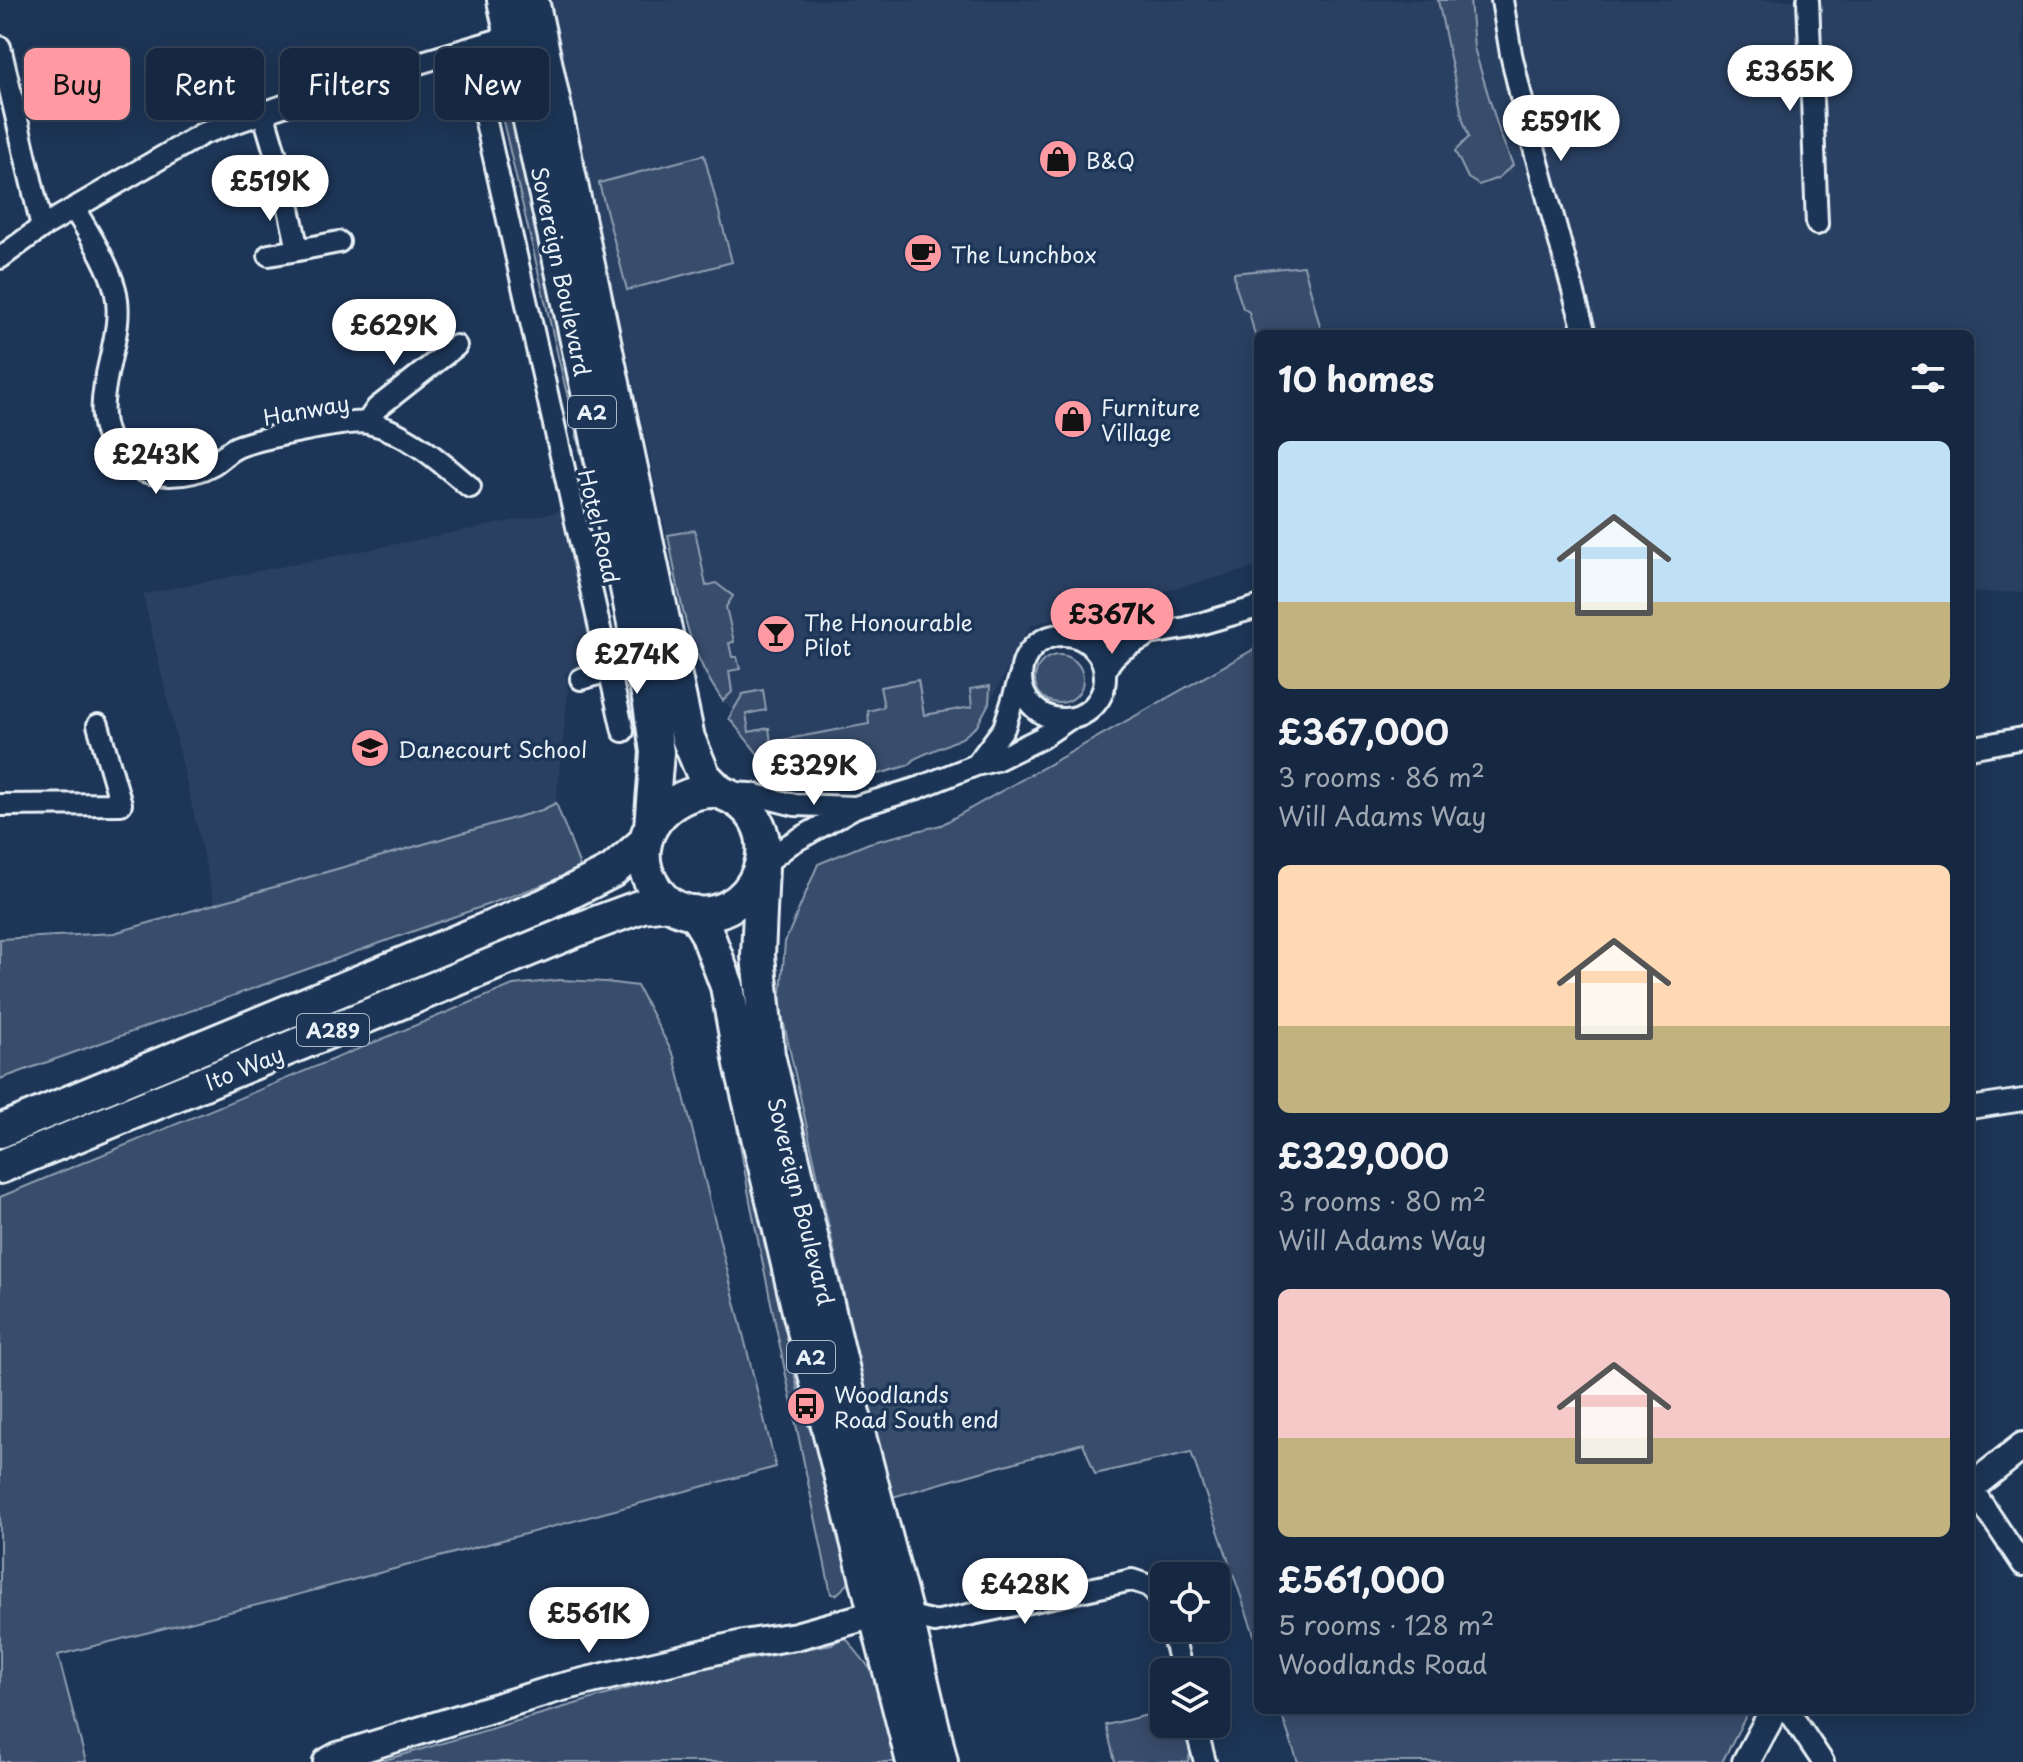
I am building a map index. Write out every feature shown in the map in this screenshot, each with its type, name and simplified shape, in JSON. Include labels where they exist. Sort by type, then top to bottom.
[{"type":"main road","name":"Sovereign Boulevard","points":[[504,0],[586,381],[650,704],[657,752],[647,835]]},
{"type":"main road","name":"Sovereign Boulevard","points":[[532,0],[688,738],[704,776],[720,792]]},
{"type":"main road","points":[[702,792],[720,792],[743,806],[757,824],[762,839],[762,866],[752,885],[735,902],[715,911],[681,908],[649,878],[644,860],[647,835],[662,813],[682,799],[702,792]]},
{"type":"main road","name":"Ito Way","points":[[0,1131],[545,905],[612,871],[647,835]]},
{"type":"main road","name":"Sovereign Boulevard","points":[[762,866],[758,956],[768,1055],[853,1413],[891,1614],[913,1762]]},
{"type":"main road","name":"Ito Way","points":[[0,1167],[574,931],[642,906],[681,908]]},
{"type":"main road","name":"Sovereign Boulevard","points":[[681,908],[707,933],[727,986],[741,1064],[796,1296],[891,1614],[941,1762]]},
{"type":"street","points":[[1502,0],[1527,122],[1584,330]]},
{"type":"street","points":[[1808,0],[1817,224]]},
{"type":"street","points":[[474,48],[511,36]]},
{"type":"street","points":[[1,53],[42,227]]},
{"type":"street","points":[[264,112],[435,60]]},
{"type":"street","points":[[264,115],[282,176],[298,250]]},
{"type":"street","points":[[0,258],[42,227],[202,134],[241,120]]},
{"type":"street","name":"Hotel Road","points":[[485,120],[623,731]]},
{"type":"street","name":"Hanway","points":[[74,208],[115,289],[118,320],[101,408],[109,437],[122,458],[144,471],[172,476],[211,466],[236,447],[327,426],[367,422],[418,444],[470,487]]},
{"type":"street","points":[[269,255],[339,242]]},
{"type":"street","points":[[367,422],[377,408],[456,346]]},
{"type":"street","points":[[976,765],[1004,728],[1028,653],[1041,641],[1057,635],[1149,634],[1214,622],[1254,608]]},
{"type":"street","points":[[762,866],[790,844],[855,807],[996,760],[1085,713],[1096,702],[1103,688],[1105,673],[1117,653],[1149,634]]},
{"type":"street","points":[[1077,637],[1096,651],[1105,673]]},
{"type":"street","points":[[581,679],[608,671]]},
{"type":"street","points":[[1021,674],[1022,689],[1034,708],[1047,716],[1069,719]]},
{"type":"street","points":[[0,805],[121,804],[98,725]]},
{"type":"street","points":[[1974,747],[2023,738]]},
{"type":"street","points":[[720,792],[751,794],[795,805],[855,807]]},
{"type":"street","points":[[1974,1107],[2023,1100]]},
{"type":"street","points":[[1974,1485],[2023,1446]]},
{"type":"street","points":[[1974,1494],[2023,1565]]},
{"type":"street","points":[[327,1762],[558,1688],[743,1644],[796,1636],[891,1614],[935,1622],[1132,1580],[1150,1586]]},
{"type":"street","points":[[1746,1762],[1772,1714]]},
{"type":"street","points":[[1791,1714],[1823,1762]]},
{"type":"street","points":[[1199,1738],[1205,1762]]},
{"type":"shaded area","points":[[550,0],[2023,0],[2023,592],[1974,593],[1974,330],[1254,330],[1254,568],[1031,625],[977,726],[940,750],[785,779],[703,674],[689,638]]},
{"type":"shaded area","points":[[1438,0],[1470,0],[1474,48],[1500,134],[1513,165],[1498,178],[1479,185],[1468,178],[1455,151],[1469,137]]},
{"type":"shaded area","points":[[503,120],[516,120],[600,504],[595,514]]},
{"type":"shaded area","points":[[704,155],[732,262],[627,290],[599,183]]},
{"type":"shaded area","points":[[1304,266],[1321,330],[1254,331],[1249,312],[1243,308],[1234,273]]},
{"type":"shaded area","name":"Danecourt School","points":[[563,511],[593,653],[587,668],[565,672],[568,692],[556,803],[542,810],[215,905],[143,594]]},
{"type":"shaded area","points":[[695,530],[706,586],[716,583],[733,596],[726,607],[734,642],[729,643],[732,657],[737,657],[740,669],[729,671],[732,692],[723,701],[692,642],[668,535]]},
{"type":"shaded area","points":[[1254,649],[1254,1634],[1191,1452],[1095,1474],[1083,1443],[889,1498],[780,1006],[785,942],[818,864],[869,843],[941,825]]},
{"type":"shaded area","points":[[1059,655],[1076,662],[1083,679],[1076,696],[1059,703],[1042,696],[1035,679],[1042,662]]},
{"type":"shaded area","points":[[918,680],[924,715],[972,707],[970,689],[990,686],[989,703],[977,726],[962,738],[916,758],[909,765],[879,774],[860,773],[824,780],[778,779],[729,718],[743,694],[763,690],[766,710],[746,714],[749,732],[769,728],[771,742],[869,724],[868,711],[884,707],[880,687]]},
{"type":"shaded area","points":[[556,803],[581,869],[0,1079],[0,939],[114,933],[542,810]]},
{"type":"shaded area","points":[[559,980],[637,986],[674,1056],[776,1467],[289,1597],[58,1655],[86,1762],[0,1762],[0,1197],[513,985]]},
{"type":"shaded area","points":[[732,1100],[791,1325],[795,1377],[803,1414],[824,1461],[850,1571],[848,1584],[836,1595],[831,1594]]},
{"type":"shaded area","points":[[845,1637],[879,1680],[899,1762],[378,1762],[687,1671],[832,1644]]},
{"type":"shaded area","points":[[1150,1714],[1150,1738],[1188,1738],[1191,1750],[1188,1762],[1115,1762],[1106,1725]]},
{"type":"shaded area","points":[[1281,1714],[1747,1714],[1722,1762],[1298,1762]]},
{"type":"place","name":"B&Q","points":[[1058,159]]},
{"type":"place","name":"The Lunchbox","points":[[923,253]]},
{"type":"place","name":"Furniture Village","points":[[1073,419]]},
{"type":"place","name":"The Honourable Pilot","points":[[776,634]]},
{"type":"place","name":"Danecourt School","points":[[370,748]]},
{"type":"place","name":"Woodlands Road South end","points":[[806,1406]]}]
